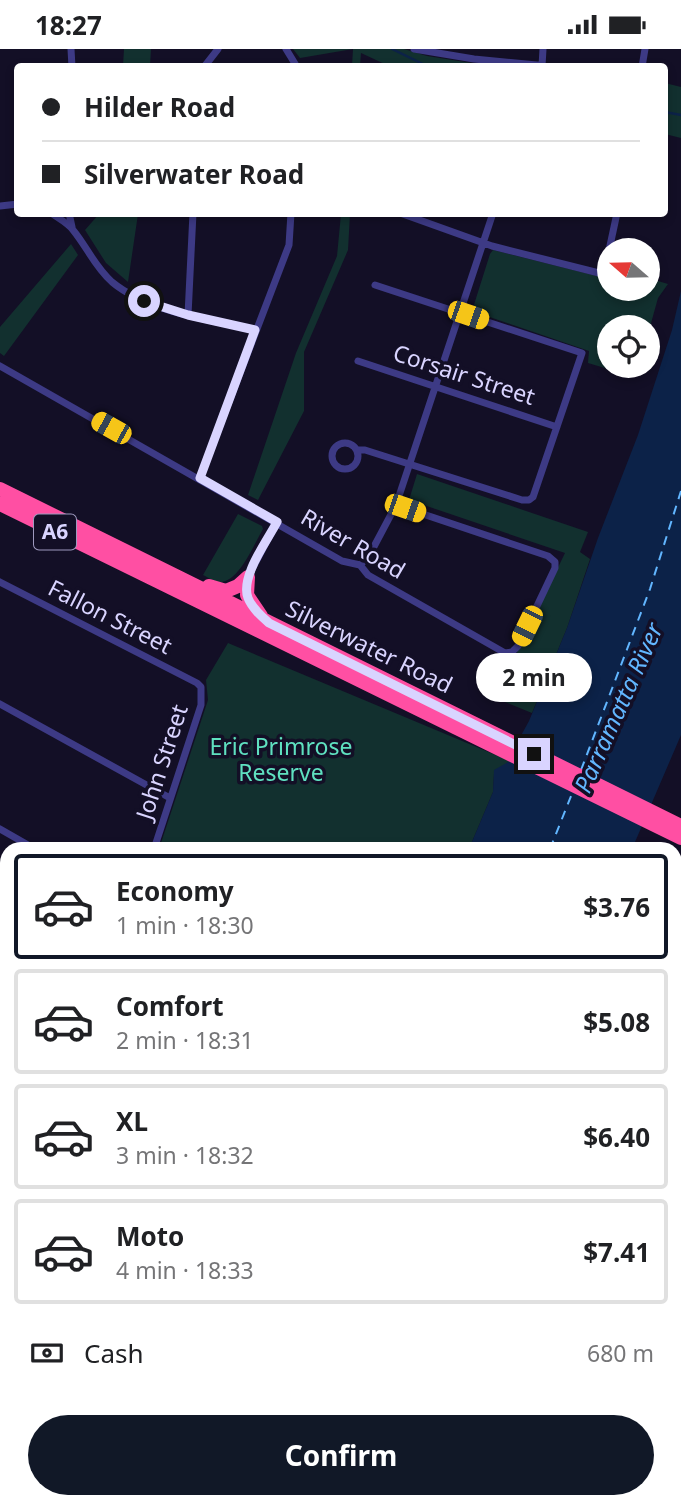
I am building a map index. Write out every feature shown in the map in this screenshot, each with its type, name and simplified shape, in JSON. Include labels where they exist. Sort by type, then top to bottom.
[{"type":"highway","name":"Silverwater Road","points":[[0,489],[269,623],[681,838]]},
{"type":"highway","name":"Silverwater Road","points":[[0,504],[681,826]]},
{"type":"highway","points":[[144,560],[153,559],[219,590],[233,589],[248,577]]},
{"type":"highway","points":[[248,577],[246,589],[250,601],[269,623]]},
{"type":"street","points":[[207,63],[218,49]]},
{"type":"street","points":[[414,49],[432,54],[512,63]]},
{"type":"street","points":[[57,217],[72,228],[94,262],[111,281],[144,301],[188,315],[255,330]]},
{"type":"street","points":[[70,217],[72,228]]},
{"type":"street","points":[[188,315],[193,217]]},
{"type":"street","points":[[200,478],[289,244],[291,217]]},
{"type":"street","points":[[411,217],[483,243],[598,273],[605,269],[616,217]]},
{"type":"street","points":[[360,565],[369,557],[396,505],[492,217]]},
{"type":"street","points":[[357,450],[409,463],[522,501],[528,500],[533,497],[582,353],[376,285]]},
{"type":"street","name":"Corsair Street","points":[[358,361],[557,427]]},
{"type":"street","name":"River Road","points":[[0,366],[342,561],[360,565],[368,575],[505,653],[512,652],[518,646],[555,568],[555,562],[548,557],[396,505]]},
{"type":"street","points":[[248,577],[277,522]]},
{"type":"street","name":"Fallon Street","points":[[0,582],[201,687]]},
{"type":"street","name":"John Street","points":[[156,842],[201,705],[201,687]]},
{"type":"street","points":[[0,703],[170,798]]},
{"type":"street","points":[[0,829],[23,842]]},
{"type":"green space","points":[[124,49],[151,49],[150,63],[123,63]]},
{"type":"green space","points":[[293,49],[353,49],[300,58]]},
{"type":"green space","points":[[353,49],[404,49],[427,56],[472,63],[383,63],[361,53],[360,63],[352,63]]},
{"type":"green space","points":[[668,84],[681,87],[681,138],[668,135]]},
{"type":"green space","points":[[96,217],[138,217],[128,282],[106,263],[85,230]]},
{"type":"green space","points":[[341,217],[350,217],[348,250],[304,352],[304,411],[258,500],[248,495],[296,353],[337,256]]},
{"type":"green space","points":[[71,244],[78,255],[4,356],[0,353],[0,327]]},
{"type":"green space","points":[[493,250],[597,276],[597,301],[657,301],[653,315],[597,315],[597,366],[588,363],[589,351],[472,311]]},
{"type":"green space","points":[[660,282],[668,284],[660,295]]},
{"type":"green space","points":[[417,474],[588,532],[580,552],[590,559],[567,628],[532,713],[495,698],[565,553],[409,500]]},
{"type":"green space","points":[[238,514],[263,529],[239,571],[225,581],[218,582],[203,575]]},
{"type":"green space","name":"Eric Primrose Reserve","points":[[228,643],[510,761],[494,774],[493,792],[472,842],[161,842],[208,700],[206,680]]},
{"type":"water","name":"Parramatta River","points":[[681,291],[681,735],[635,842],[472,842],[493,792],[494,770],[510,761],[567,628],[656,378],[660,378],[660,367]]},
{"type":"waterway","points":[[392,49],[421,63]]},
{"type":"waterway","points":[[668,113],[681,115]]},
{"type":"ferry route","points":[[581,770],[650,589],[681,491]]},
{"type":"ferry route","points":[[553,842],[573,791]]},
{"type":"route","points":[[144,301],[188,315],[255,330],[200,478],[277,522],[248,577],[247,595],[254,607],[269,623],[534,754]]}]
